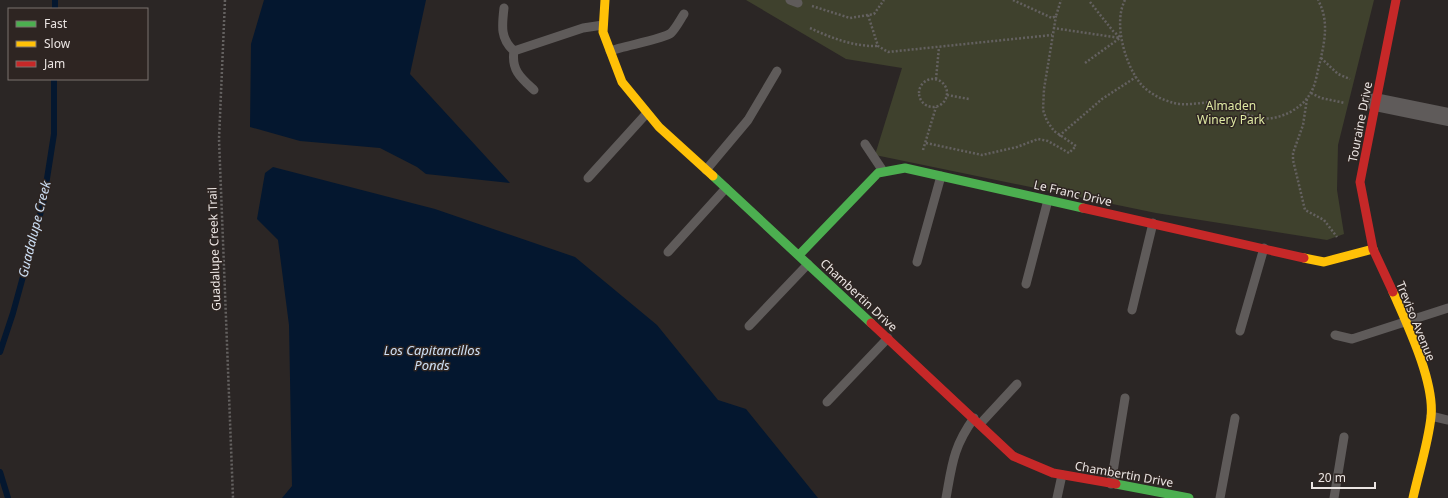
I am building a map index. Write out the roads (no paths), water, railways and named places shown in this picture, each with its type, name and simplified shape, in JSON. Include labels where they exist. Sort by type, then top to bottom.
[{"type":"street","name":"Chambertin Drive","points":[[605,0],[603,32],[622,82],[658,127],[799,255],[1013,456],[1062,475],[1168,496],[1189,498]]},
{"type":"street","name":"Touraine Drive","points":[[1373,249],[1360,182],[1396,0]]},
{"type":"street","points":[[1375,102],[1448,117]]},
{"type":"street","name":"Le Franc Drive","points":[[799,255],[878,173],[905,168],[1324,262],[1373,249]]},
{"type":"street","name":"Treviso Avenue","points":[[1373,249],[1406,321],[1428,383],[1431,416],[1413,498]]},
{"type":"lane","points":[[504,8],[501,27],[505,41],[514,51]]},
{"type":"lane","points":[[610,51],[626,45],[667,35],[673,31],[684,14]]},
{"type":"lane","points":[[514,51],[583,28],[603,25]]},
{"type":"lane","points":[[514,51],[512,60],[515,71],[534,90]]},
{"type":"lane","points":[[706,170],[748,120],[777,72]]},
{"type":"lane","points":[[588,178],[647,113]]},
{"type":"lane","points":[[865,144],[884,172]]},
{"type":"lane","points":[[916,262],[941,176]]},
{"type":"lane","points":[[668,252],[726,188]]},
{"type":"lane","points":[[1026,284],[1048,200]]},
{"type":"lane","points":[[1132,310],[1153,224]]},
{"type":"lane","points":[[1240,331],[1264,248]]},
{"type":"lane","points":[[749,326],[808,264]]},
{"type":"lane","points":[[1335,335],[1352,339],[1448,308]]},
{"type":"lane","points":[[827,402],[888,338]]},
{"type":"lane","points":[[946,498],[955,450],[963,432],[1017,384]]},
{"type":"lane","points":[[1111,484],[1125,398]]},
{"type":"lane","points":[[1431,416],[1448,420]]},
{"type":"lane","points":[[1220,498],[1235,418]]},
{"type":"lane","points":[[1334,498],[1344,437]]},
{"type":"lane","points":[[1057,498],[1062,475]]},
{"type":"water","points":[[264,0],[426,0],[410,74],[510,183],[426,174],[417,167],[380,148],[300,141],[250,127],[251,44]]},
{"type":"water","name":"Los Capitancillos Ponds","points":[[273,167],[435,209],[575,257],[657,325],[718,400],[746,409],[818,498],[282,498],[292,486],[289,325],[278,240],[257,219],[265,173]]},
{"type":"waterway","name":"Guadalupe Creek","points":[[55,0],[55,8]]},
{"type":"waterway","name":"Guadalupe Creek","points":[[0,352],[13,313],[43,204],[54,134],[54,80]]},
{"type":"waterway","name":"Guadalupe Creek","points":[[0,472],[8,498]]},
{"type":"park label","name":"Almaden Winery Park","points":[[1231,112]]}]
